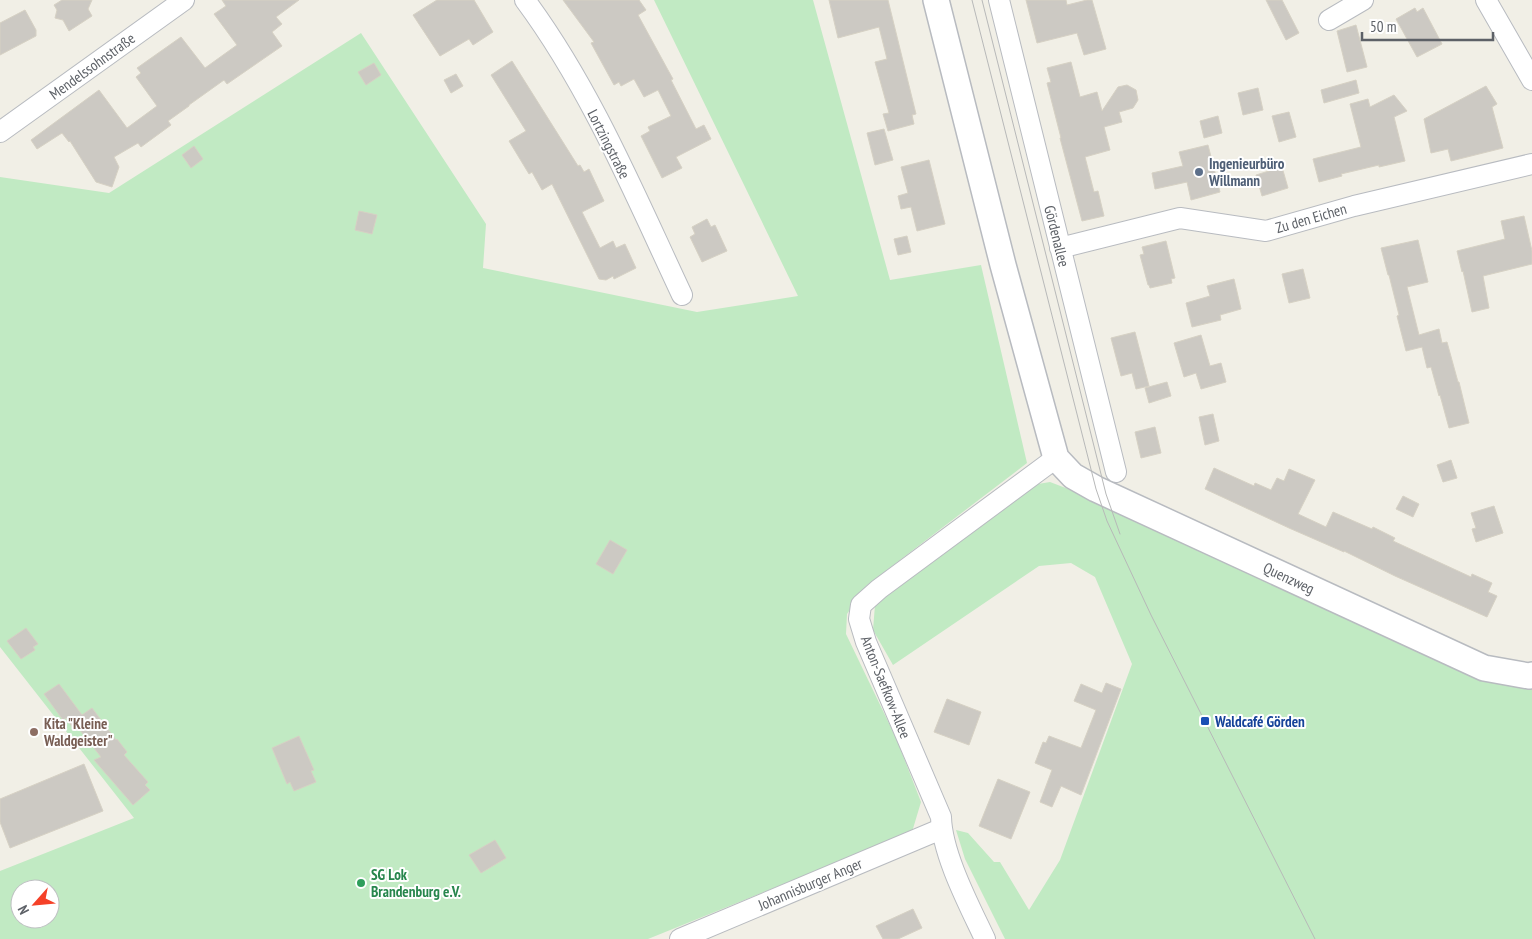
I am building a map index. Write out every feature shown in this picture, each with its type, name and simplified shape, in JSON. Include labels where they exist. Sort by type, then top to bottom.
[{"type":"street","name":"Mendelssohnstraße","points":[[0,132],[184,0]]},
{"type":"street","name":"Lortzingstraße","points":[[525,0],[547,30],[612,148],[682,295]]},
{"type":"street","points":[[936,0],[1056,458]]},
{"type":"street","name":"Gördenallee","points":[[999,0],[1116,472]]},
{"type":"street","points":[[1329,20],[1363,0]]},
{"type":"street","points":[[1486,0],[1532,80]]},
{"type":"street","name":"Zu den Eichen","points":[[1060,248],[1180,218],[1266,231],[1354,206],[1532,164]]},
{"type":"street","name":"Quenzweg","points":[[1056,458],[1073,476],[1096,489],[1475,664],[1506,673],[1532,675]]},
{"type":"street","name":"Anton-Saefkow-Allee","points":[[985,939],[950,858],[941,829],[941,817],[866,642],[859,619],[861,605],[879,589],[1056,458]]},
{"type":"street","name":"Johannisburger Anger","points":[[680,939],[941,829]]},
{"type":"green space","points":[[654,0],[813,0],[890,280],[981,265],[1027,463],[866,586],[847,614],[846,634],[897,740],[921,802],[912,832],[648,939],[0,939],[0,871],[134,818],[0,647],[0,177],[109,193],[361,33],[486,224],[483,268],[697,312],[798,296]]},
{"type":"green space","points":[[1050,482],[1118,508],[1532,684],[1532,939],[1005,939],[965,859],[956,830],[968,833],[994,862],[1000,862],[1029,910],[1060,860],[1132,664],[1095,577],[1071,563],[1039,566],[893,665],[873,630],[875,605],[1038,484]]},
{"type":"building","points":[[62,0],[92,0],[88,9],[92,16],[69,31],[63,20],[55,18],[57,10],[54,5]]},
{"type":"building","points":[[222,0],[299,0],[276,17],[282,24],[272,32],[282,46],[227,84],[224,80],[189,105],[168,121],[171,125],[141,147],[138,143],[114,157],[119,167],[112,187],[96,182],[70,141],[62,133],[37,149],[31,140],[99,90],[127,128],[157,106],[136,77],[141,73],[137,68],[181,37],[205,68],[237,45],[214,14],[226,6]]},
{"type":"building","points":[[437,0],[474,0],[493,32],[473,45],[469,39],[440,56],[413,15]]},
{"type":"building","points":[[563,0],[639,0],[646,10],[638,15],[673,79],[671,80],[696,129],[704,125],[711,139],[676,157],[682,168],[662,178],[641,136],[650,131],[648,127],[671,116],[658,90],[644,97],[634,79],[621,86],[619,82],[614,85],[591,43],[594,42]]},
{"type":"building","points":[[829,0],[888,0],[916,114],[912,115],[914,124],[888,131],[883,114],[889,113],[875,62],[887,59],[879,27],[838,38]]},
{"type":"building","points":[[1026,0],[1066,0],[1067,5],[1092,0],[1106,49],[1084,55],[1077,33],[1037,43]]},
{"type":"building","points":[[1266,0],[1282,0],[1299,33],[1286,40]]},
{"type":"building","points":[[1415,8],[1417,12],[1423,8],[1442,44],[1417,57],[1396,19]]},
{"type":"building","points":[[25,10],[36,30],[36,36],[0,55],[0,23]]},
{"type":"building","points":[[1356,25],[1367,67],[1347,72],[1337,31]]},
{"type":"building","points":[[512,61],[578,166],[580,165],[584,172],[589,169],[604,201],[582,212],[600,248],[613,241],[616,248],[625,244],[636,268],[614,279],[613,276],[606,280],[599,279],[552,184],[542,190],[532,172],[529,174],[509,141],[526,131],[491,75]]},
{"type":"building","points":[[1071,62],[1080,97],[1097,92],[1102,111],[1118,87],[1127,85],[1136,90],[1138,100],[1133,108],[1119,112],[1122,122],[1104,127],[1110,150],[1085,157],[1094,192],[1098,191],[1104,216],[1082,221],[1047,83],[1051,82],[1047,68]]},
{"type":"building","points":[[374,63],[381,75],[366,85],[358,72]]},
{"type":"building","points":[[456,74],[463,86],[451,93],[444,80]]},
{"type":"building","points":[[1356,80],[1359,93],[1324,103],[1321,90]]},
{"type":"building","points":[[1486,86],[1497,104],[1492,107],[1503,148],[1451,161],[1448,149],[1431,153],[1424,119]]},
{"type":"building","points":[[1258,88],[1263,110],[1243,115],[1238,93]]},
{"type":"building","points":[[1394,95],[1407,111],[1394,117],[1405,161],[1341,174],[1342,176],[1319,182],[1313,159],[1361,147],[1350,104],[1368,99],[1370,107]]},
{"type":"building","points":[[1289,112],[1296,137],[1279,142],[1272,116]]},
{"type":"building","points":[[1218,116],[1222,133],[1204,138],[1200,121]]},
{"type":"building","points":[[884,129],[893,160],[875,165],[867,133]]},
{"type":"building","name":"Ingenieurbüro Willmann","points":[[1208,145],[1220,192],[1191,200],[1187,182],[1155,189],[1152,173],[1183,166],[1179,152]]},
{"type":"building","points":[[194,146],[203,159],[191,168],[182,155]]},
{"type":"building","points":[[929,160],[945,224],[917,231],[911,207],[901,209],[898,196],[908,193],[901,167]]},
{"type":"building","points":[[1282,167],[1288,188],[1262,196],[1256,175]]},
{"type":"building","points":[[359,211],[377,215],[372,234],[355,230]]},
{"type":"building","points":[[1524,216],[1532,251],[1532,264],[1483,276],[1489,308],[1472,312],[1457,251],[1505,239],[1501,221]]},
{"type":"building","points":[[707,219],[711,227],[715,225],[727,251],[702,262],[690,237],[695,234],[692,227]]},
{"type":"building","points":[[907,236],[911,252],[898,255],[894,239]]},
{"type":"building","points":[[1418,240],[1428,282],[1407,287],[1419,335],[1439,329],[1442,343],[1447,342],[1469,423],[1449,428],[1431,367],[1427,368],[1422,347],[1406,351],[1397,316],[1399,315],[1381,248]]},
{"type":"building","points":[[1166,241],[1175,278],[1171,279],[1172,283],[1150,288],[1140,255],[1144,254],[1142,247]]},
{"type":"building","points":[[1303,269],[1310,298],[1289,303],[1282,274]]},
{"type":"building","points":[[1234,279],[1241,309],[1220,315],[1221,320],[1192,327],[1186,303],[1210,296],[1207,286]]},
{"type":"building","points":[[1135,332],[1149,386],[1136,389],[1132,373],[1121,376],[1111,338]]},
{"type":"building","points":[[1201,335],[1210,366],[1221,363],[1226,382],[1201,389],[1196,373],[1184,377],[1174,343]]},
{"type":"building","points":[[1167,382],[1171,396],[1149,403],[1145,388]]},
{"type":"building","points":[[1213,414],[1219,441],[1205,445],[1199,417]]},
{"type":"building","points":[[1155,427],[1161,453],[1141,458],[1135,432]]},
{"type":"building","points":[[1451,460],[1457,478],[1443,482],[1437,465]]},
{"type":"building","points":[[1214,468],[1254,486],[1255,483],[1271,490],[1277,478],[1284,481],[1289,469],[1315,480],[1298,514],[1326,527],[1333,512],[1372,529],[1373,527],[1395,538],[1393,541],[1471,577],[1472,574],[1492,583],[1488,592],[1497,596],[1487,617],[1205,489]]},
{"type":"building","points":[[1403,496],[1419,504],[1413,517],[1396,509]]},
{"type":"building","points":[[1494,506],[1503,533],[1476,542],[1472,529],[1476,528],[1471,513]]},
{"type":"building","points":[[610,540],[627,550],[613,574],[596,564]]},
{"type":"building","points":[[26,628],[38,644],[33,647],[35,650],[21,659],[7,641]]},
{"type":"building","points":[[1106,683],[1121,689],[1081,795],[1061,786],[1052,807],[1040,802],[1052,770],[1035,763],[1043,742],[1046,743],[1049,736],[1081,748],[1096,710],[1074,701],[1081,684],[1102,693]]},
{"type":"building","points":[[59,684],[82,715],[92,708],[127,752],[124,755],[148,782],[145,785],[150,790],[133,805],[94,760],[101,757],[76,725],[73,728],[66,718],[63,720],[44,694]]},
{"type":"building","points":[[947,699],[981,712],[969,745],[934,732]]},
{"type":"building","points":[[299,736],[314,770],[311,771],[316,782],[294,791],[290,782],[287,784],[272,748]]},
{"type":"building","points":[[84,764],[103,811],[10,848],[0,822],[0,799]]},
{"type":"building","points":[[998,779],[1030,792],[1011,839],[979,826]]},
{"type":"building","points":[[495,840],[506,858],[481,873],[469,855]]},
{"type":"building","points":[[913,909],[922,928],[898,939],[883,939],[876,926]]},
{"type":"tram line","points":[[972,0],[1096,489],[1107,521],[1151,615],[1315,939]]},
{"type":"tram line","points":[[982,0],[1106,494],[1120,534]]},
{"type":"place","name":"Ingenieurbüro Willmann","points":[[1199,172]]},
{"type":"place","name":"Waldcafé Görden","points":[[1205,721]]},
{"type":"place","name":"Kita \"Kleine Waldgeister\"","points":[[34,732]]},
{"type":"place","name":"SG Lok Brandenburg e.V.","points":[[361,883]]}]
